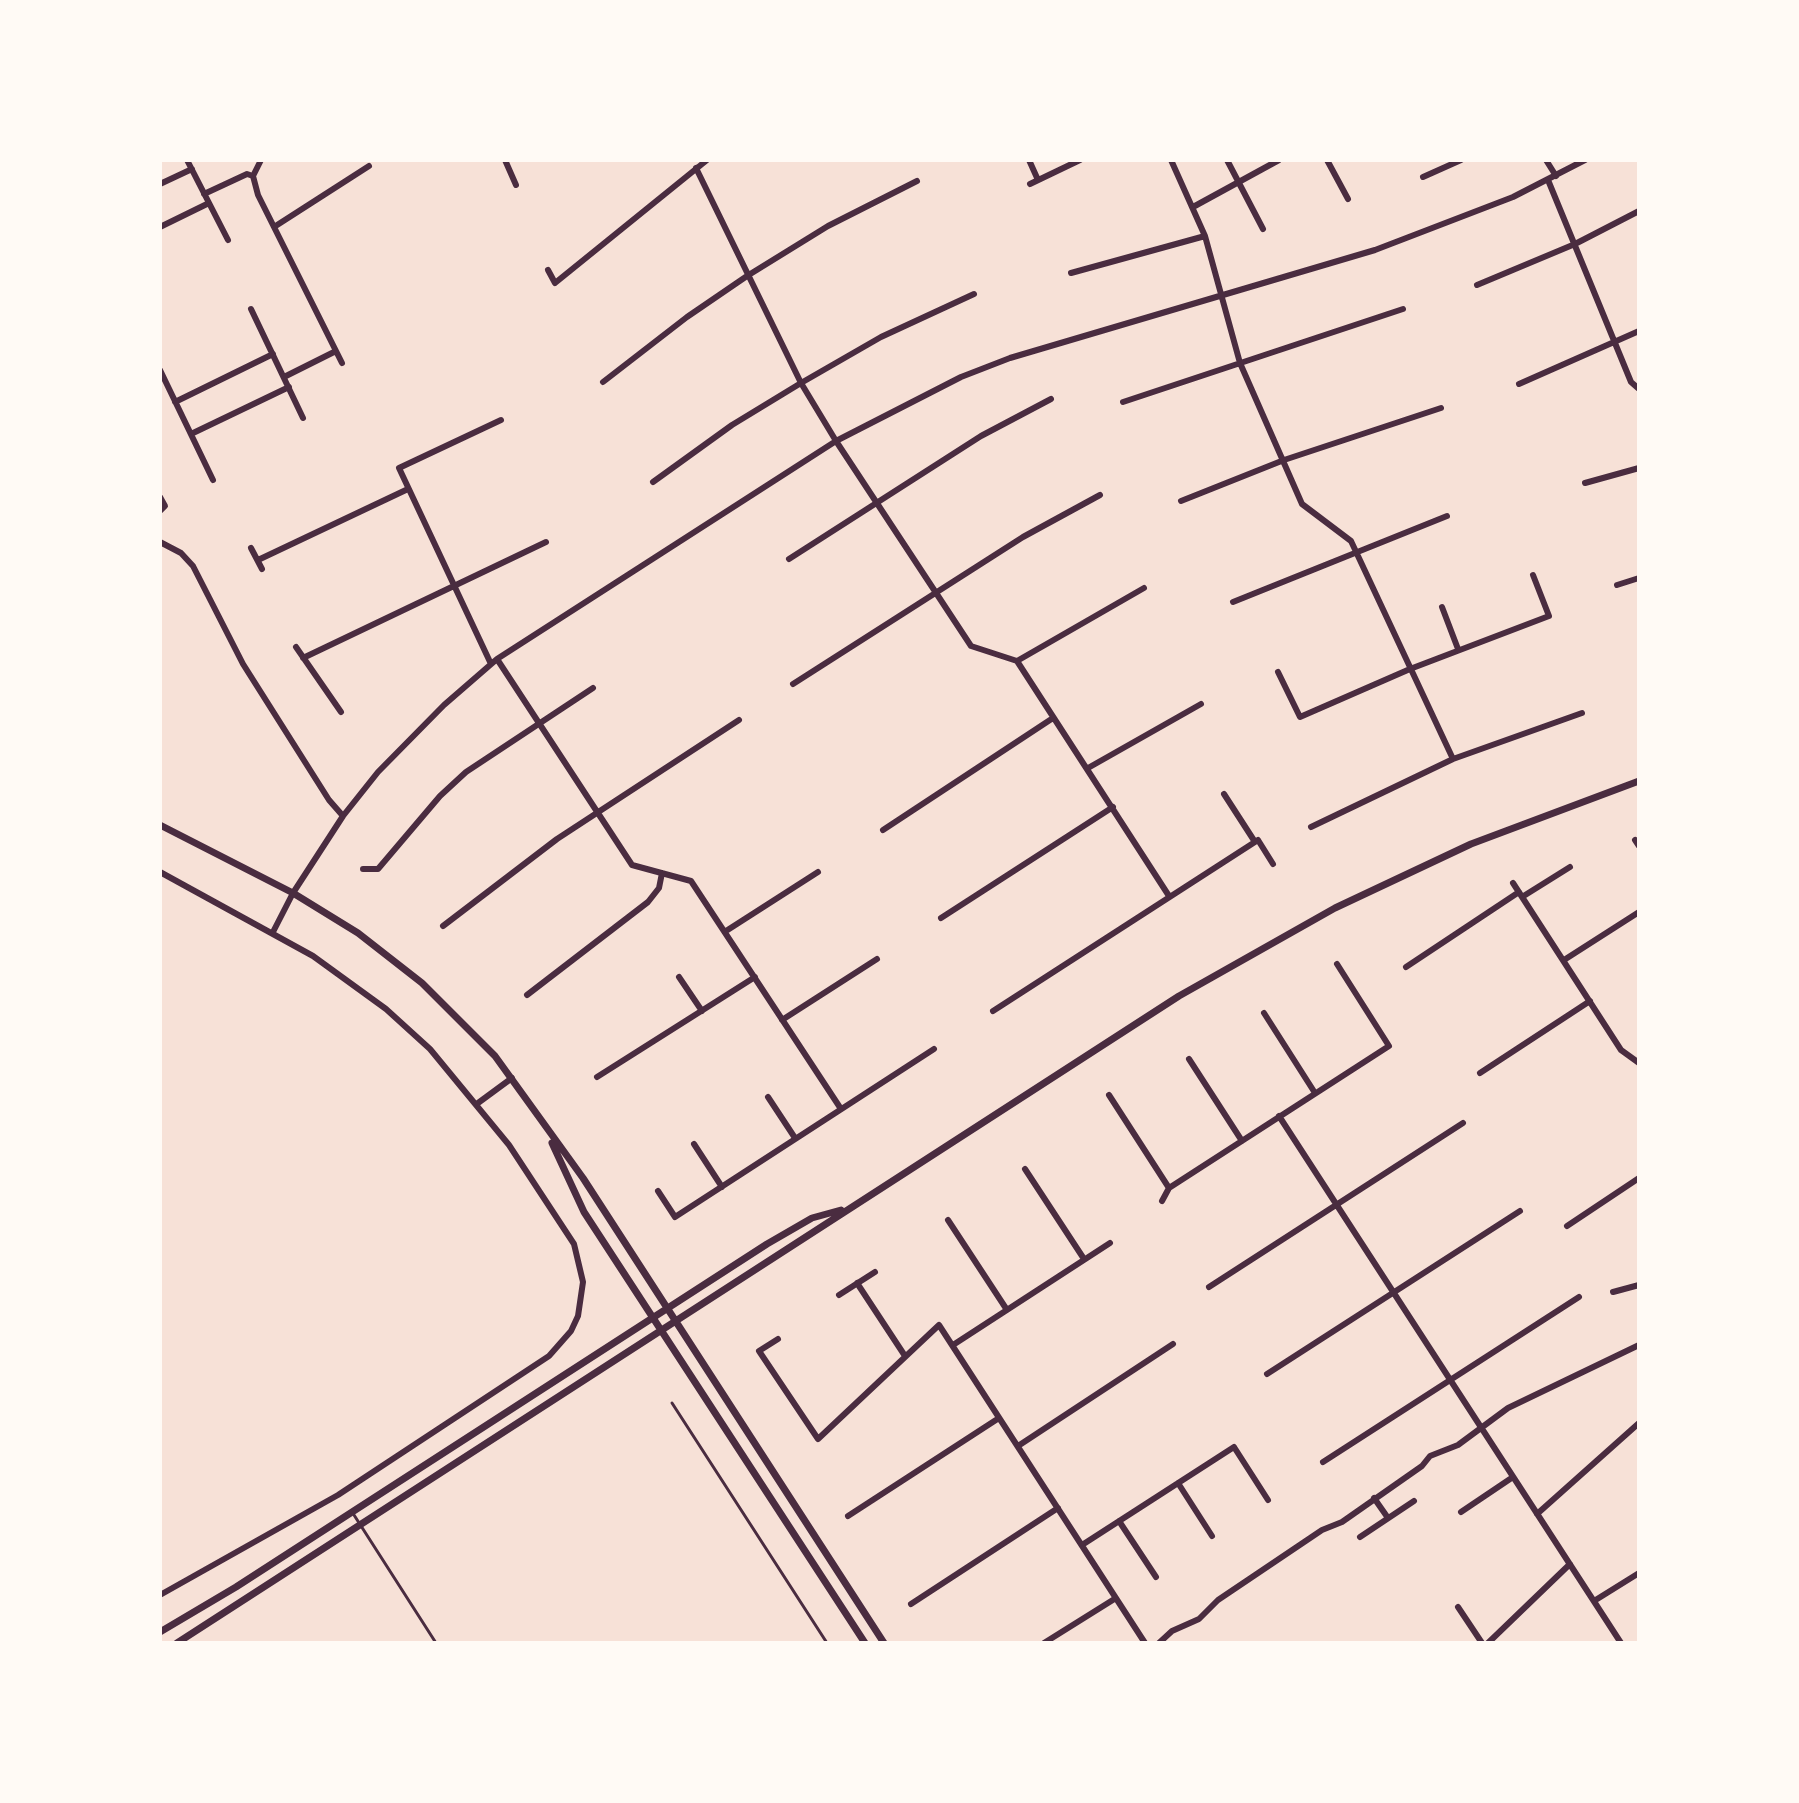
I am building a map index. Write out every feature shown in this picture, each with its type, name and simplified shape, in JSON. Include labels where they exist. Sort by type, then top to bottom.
[{"type":"street","points":[[187,160],[228,240]]},
{"type":"street","points":[[261,160],[253,176],[274,227],[342,363]]},
{"type":"street","points":[[505,160],[516,185]]},
{"type":"street","points":[[548,270],[555,283],[707,160]]},
{"type":"street","points":[[1029,160],[1038,180]]},
{"type":"street","points":[[1030,184],[1080,160]]},
{"type":"street","points":[[1171,160],[1205,236],[1240,363],[1305,507],[1346,536],[1355,551],[1453,759]]},
{"type":"street","points":[[1227,160],[1263,229]]},
{"type":"street","points":[[1193,207],[1279,160]]},
{"type":"street","points":[[1327,160],[1348,199]]},
{"type":"street","points":[[1423,177],[1461,160]]},
{"type":"street","points":[[1546,160],[1556,176]]},
{"type":"street","points":[[273,932],[293,893],[343,816],[408,740],[494,661],[836,441],[961,377],[1010,358],[1375,250],[1548,180],[1585,160]]},
{"type":"street","points":[[274,227],[368,163]]},
{"type":"street","points":[[696,168],[801,383],[836,441],[971,646],[1017,661],[1169,896]]},
{"type":"street","points":[[160,184],[192,169]]},
{"type":"street","points":[[204,194],[247,174],[253,176]]},
{"type":"street","points":[[1548,180],[1631,382],[1639,389]]},
{"type":"street","points":[[603,382],[687,317],[747,276],[828,226],[917,181]]},
{"type":"street","points":[[160,227],[209,203]]},
{"type":"street","points":[[1477,285],[1575,244],[1639,211]]},
{"type":"street","points":[[1071,273],[1205,236]]},
{"type":"street","points":[[653,482],[732,425],[801,383],[881,337],[974,294]]},
{"type":"street","points":[[251,309],[303,418]]},
{"type":"street","points":[[1123,402],[1403,309]]},
{"type":"street","points":[[1519,384],[1639,331]]},
{"type":"street","points":[[284,377],[336,351]]},
{"type":"street","points":[[175,402],[273,354]]},
{"type":"street","points":[[160,370],[213,480]]},
{"type":"street","points":[[191,434],[289,387]]},
{"type":"street","points":[[789,559],[981,436],[1051,399]]},
{"type":"street","points":[[1181,501],[1284,460],[1441,408]]},
{"type":"street","points":[[501,420],[399,468],[453,586],[494,661],[539,722],[635,867],[691,881],[841,1109]]},
{"type":"street","points":[[1585,483],[1639,468]]},
{"type":"street","points":[[258,560],[408,489]]},
{"type":"street","points":[[793,684],[1023,537],[1100,495]]},
{"type":"street","points":[[160,497],[165,506],[160,511]]},
{"type":"street","points":[[1233,602],[1447,516]]},
{"type":"street","points":[[160,542],[181,553],[193,566],[243,664],[329,800],[343,816]]},
{"type":"street","points":[[303,658],[546,542]]},
{"type":"street","points":[[251,548],[262,569]]},
{"type":"street","points":[[1278,672],[1300,717],[1458,649],[1549,616],[1533,575]]},
{"type":"street","points":[[1617,585],[1639,578]]},
{"type":"street","points":[[1017,661],[1144,588]]},
{"type":"street","points":[[1442,607],[1458,649]]},
{"type":"street","points":[[296,647],[341,712]]},
{"type":"street","points":[[363,869],[378,869],[440,796],[466,772],[593,688]]},
{"type":"street","points":[[1088,768],[1201,704]]},
{"type":"street","points":[[1311,827],[1453,759],[1582,713]]},
{"type":"street","points":[[883,830],[1053,718]]},
{"type":"street","points":[[443,926],[597,812],[739,720]]},
{"type":"street","points":[[177,1643],[662,1333],[847,1208],[1179,996],[1335,908],[1471,844],[1639,781]]},
{"type":"street","points":[[1224,794],[1255,842]]},
{"type":"street","points":[[941,918],[1113,807]]},
{"type":"street","points":[[160,825],[293,893],[358,933],[422,983],[469,1028],[512,1078],[583,1178],[884,1643]]},
{"type":"street","points":[[993,1011],[1258,840],[1273,864]]},
{"type":"street","points":[[1406,967],[1521,894],[1570,867]]},
{"type":"street","points":[[160,872],[273,932],[386,1009],[430,1049],[478,1103],[574,1244],[583,1282],[582,1299],[571,1331],[549,1356],[348,1488],[160,1595]]},
{"type":"street","points":[[726,931],[818,872]]},
{"type":"street","points":[[527,995],[648,902],[659,888],[662,873]]},
{"type":"street","points":[[1513,883],[1621,1050],[1639,1063]]},
{"type":"street","points":[[1564,960],[1639,912]]},
{"type":"street","points":[[782,1020],[877,959]]},
{"type":"street","points":[[1337,964],[1389,1046]]},
{"type":"street","points":[[679,977],[702,1011]]},
{"type":"street","points":[[597,1077],[755,977]]},
{"type":"street","points":[[1480,1073],[1590,1001]]},
{"type":"street","points":[[1264,1013],[1315,1093]]},
{"type":"street","points":[[1162,1201],[1169,1188],[1279,1116],[1389,1046],[1401,1046]]},
{"type":"street","points":[[658,1191],[675,1217],[934,1049]]},
{"type":"street","points":[[1189,1059],[1242,1141]]},
{"type":"street","points":[[478,1103],[512,1078]]},
{"type":"street","points":[[1109,1095],[1169,1188]]},
{"type":"street","points":[[768,1097],[795,1138]]},
{"type":"street","points":[[1279,1116],[1621,1643]]},
{"type":"street","points":[[1209,1287],[1463,1123]]},
{"type":"street","points":[[546,1130],[584,1212],[865,1643]]},
{"type":"street","points":[[694,1144],[722,1187]]},
{"type":"street","points":[[1025,1169],[1084,1259]]},
{"type":"street","points":[[1567,1226],[1639,1178]]},
{"type":"street","points":[[160,1632],[778,1237],[812,1218],[847,1208]]},
{"type":"street","points":[[1267,1374],[1520,1211]]},
{"type":"street","points":[[948,1220],[1007,1310]]},
{"type":"street","points":[[953,1345],[1110,1243]]},
{"type":"street","points":[[839,1295],[875,1272]]},
{"type":"street","points":[[857,1283],[905,1356]]},
{"type":"street","points":[[1613,1292],[1639,1285]]},
{"type":"street","points":[[1323,1462],[1579,1297]]},
{"type":"street","points":[[818,1439],[939,1325],[1145,1643]]},
{"type":"street","points":[[778,1339],[759,1351],[818,1439],[819,1451]]},
{"type":"street","points":[[1018,1446],[1173,1344]]},
{"type":"street","points":[[1159,1643],[1172,1631],[1199,1619],[1218,1600],[1422,1466],[1430,1456],[1458,1445],[1508,1408],[1639,1345]]},
{"type":"street","points":[[848,1516],[999,1418]]},
{"type":"street","points":[[1537,1514],[1639,1423]]},
{"type":"street","points":[[1082,1545],[1234,1447],[1268,1500]]},
{"type":"street","points":[[1461,1512],[1513,1477]]},
{"type":"street","points":[[1178,1483],[1212,1536]]},
{"type":"street","points":[[1374,1498],[1388,1518]]},
{"type":"street","points":[[1360,1537],[1414,1501]]},
{"type":"street","points":[[911,1604],[1058,1508]]},
{"type":"street","points":[[1119,1521],[1156,1577]]},
{"type":"street","points":[[1490,1642],[1570,1564]]},
{"type":"street","points":[[1594,1601],[1639,1573]]},
{"type":"street","points":[[1044,1643],[1116,1598]]},
{"type":"street","points":[[1458,1607],[1482,1643]]},
{"type":"lane","points":[[672,1403],[827,1643]]},
{"type":"lane","points":[[352,1511],[436,1643]]}]
